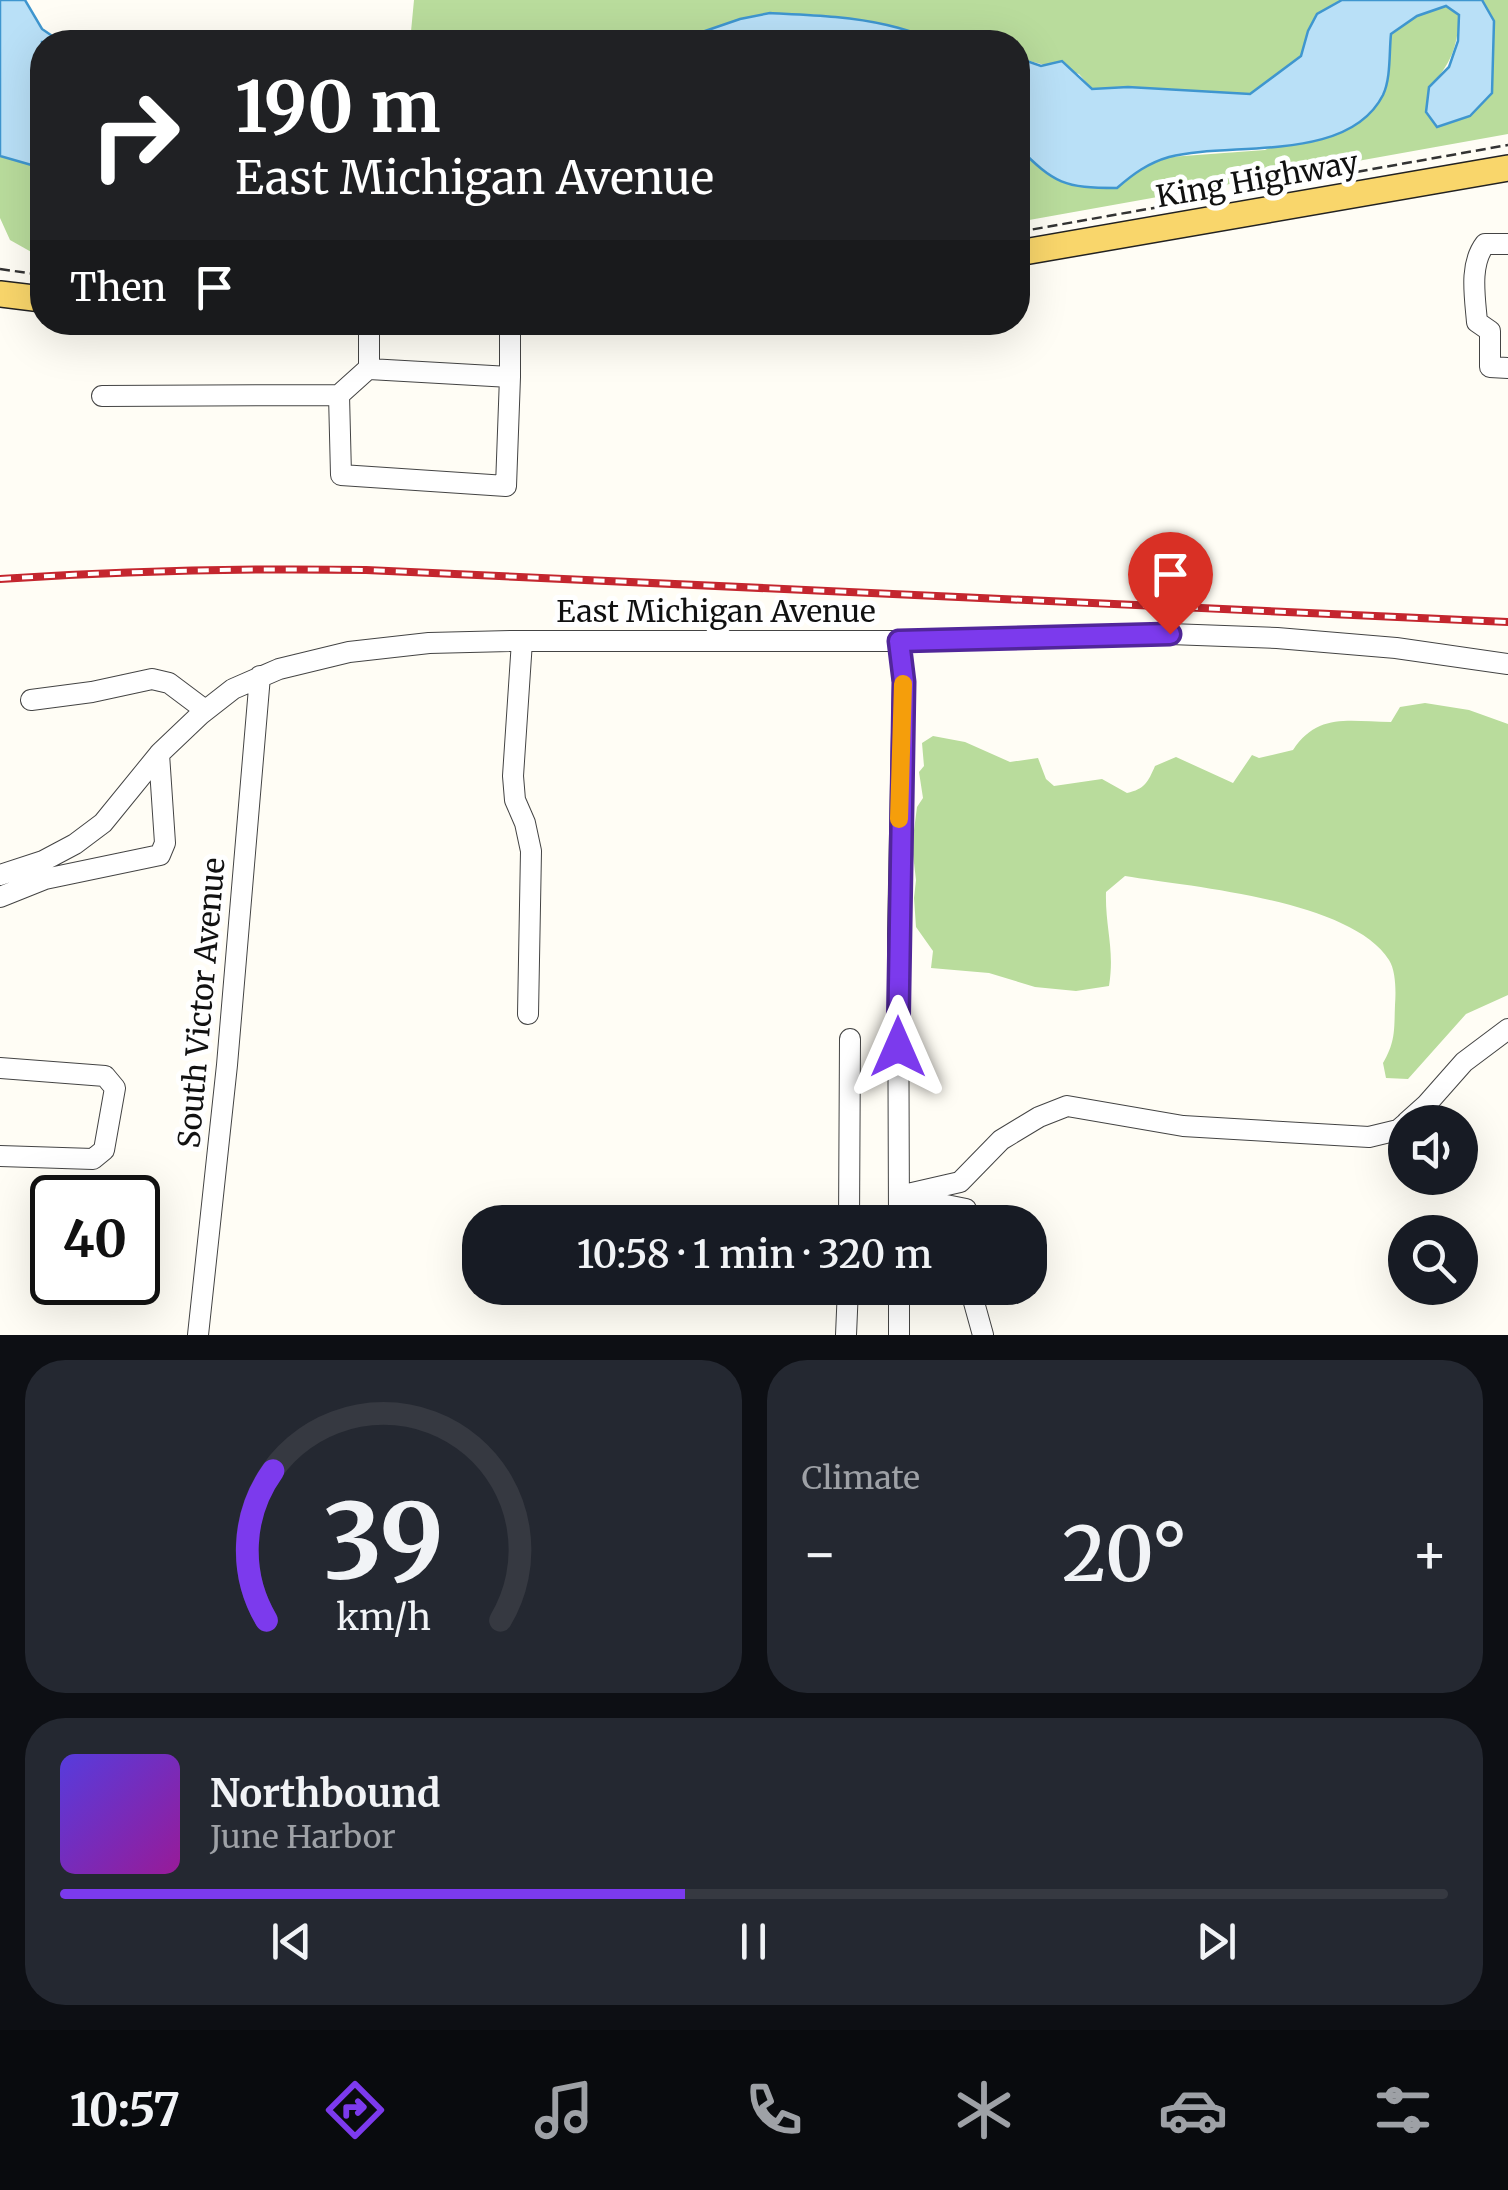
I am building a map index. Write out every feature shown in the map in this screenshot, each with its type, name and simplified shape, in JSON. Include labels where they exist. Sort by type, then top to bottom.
[{"type":"main road","name":"King Highway","points":[[1030,252],[1508,168]]},
{"type":"main road","points":[[0,294],[30,298]]},
{"type":"street","points":[[1508,244],[1485,244],[1478,252],[1474,282],[1477,322],[1499,332],[1490,367],[1508,368]]},
{"type":"street","points":[[369,335],[369,368]]},
{"type":"street","points":[[340,394],[341,475],[506,486],[510,335]]},
{"type":"street","points":[[102,396],[340,394],[369,368],[510,377]]},
{"type":"street","name":"East Michigan Avenue","points":[[0,875],[43,861],[103,823],[159,754],[233,689],[306,661],[349,652],[429,643],[899,641],[1170,634],[1396,648],[1508,664]]},
{"type":"street","points":[[522,641],[513,776],[515,800],[531,852],[528,1014]]},
{"type":"street","points":[[899,641],[904,682],[898,936],[899,1205]]},
{"type":"street","name":"South Victor Avenue","points":[[198,1335],[227,1065],[260,676]]},
{"type":"street","points":[[31,700],[152,679],[169,683],[205,710]]},
{"type":"street","points":[[0,897],[45,879],[160,855],[165,844],[159,754]]},
{"type":"street","points":[[1426,1105],[1464,1062],[1508,1029]]},
{"type":"street","points":[[849,1205],[850,1039]]},
{"type":"street","points":[[0,1068],[106,1076],[115,1088],[104,1150],[93,1160],[0,1156]]},
{"type":"street","points":[[899,1196],[960,1182],[1002,1140],[1039,1116],[1067,1106],[1183,1126],[1369,1137],[1388,1132]]},
{"type":"street","points":[[899,1196],[949,1205]]},
{"type":"street","points":[[846,1335],[847,1305]]},
{"type":"street","points":[[899,1305],[899,1335]]},
{"type":"street","points":[[975,1305],[983,1335]]},
{"type":"path","points":[[1030,230],[1508,145]]},
{"type":"path","points":[[0,269],[30,273]]},
{"type":"green space","points":[[414,0],[1342,0],[1317,14],[1301,56],[1250,94],[1128,87],[1092,89],[1079,74],[1030,61],[1030,30],[904,30],[822,15],[770,13],[713,30],[411,30]]},
{"type":"green space","points":[[1482,0],[1508,0],[1508,134],[1030,220],[1030,158],[1051,176],[1072,185],[1116,188],[1138,169],[1170,157],[1265,150],[1385,91],[1391,34],[1417,16],[1446,6],[1459,14],[1452,54],[1429,88],[1494,21]]},
{"type":"green space","points":[[0,156],[30,165],[30,251],[10,240],[0,218]]},
{"type":"green space","points":[[1425,703],[1469,710],[1508,724],[1508,995],[1466,1014],[1408,1079],[1386,1078],[1383,1063],[1394,1028],[1395,982],[1389,960],[1369,940],[1341,923],[1268,900],[1125,876],[1106,892],[1109,986],[1076,991],[1035,987],[989,973],[931,968],[933,951],[916,927],[912,846],[917,807],[923,798],[919,772],[924,766],[922,743],[933,736],[965,742],[1010,762],[1038,758],[1046,779],[1054,786],[1102,779],[1127,793],[1145,784],[1155,766],[1176,757],[1233,783],[1252,755],[1259,758],[1293,750],[1324,724],[1391,722],[1400,707]]},
{"type":"water","points":[[0,0],[25,0],[43,30],[30,30],[30,165],[0,156]]},
{"type":"water","points":[[1342,0],[1482,0],[1494,21],[1492,93],[1470,116],[1437,127],[1426,112],[1429,87],[1449,67],[1458,41],[1459,15],[1446,6],[1417,16],[1391,34],[1389,73],[1383,95],[1366,117],[1343,132],[1286,146],[1169,157],[1154,162],[1117,188],[1072,185],[1052,176],[1030,158],[1030,62],[1041,66],[1062,61],[1092,89],[1128,87],[1250,94],[1301,56],[1317,14]]},
{"type":"water","points":[[770,13],[829,16],[905,30],[708,30]]},
{"type":"railway","points":[[0,579],[183,571],[366,570],[1508,622]]},
{"type":"slow traffic","points":[[899,819],[903,684]]},
{"type":"route","points":[[898,1047],[904,682],[899,641],[1170,634]]}]
